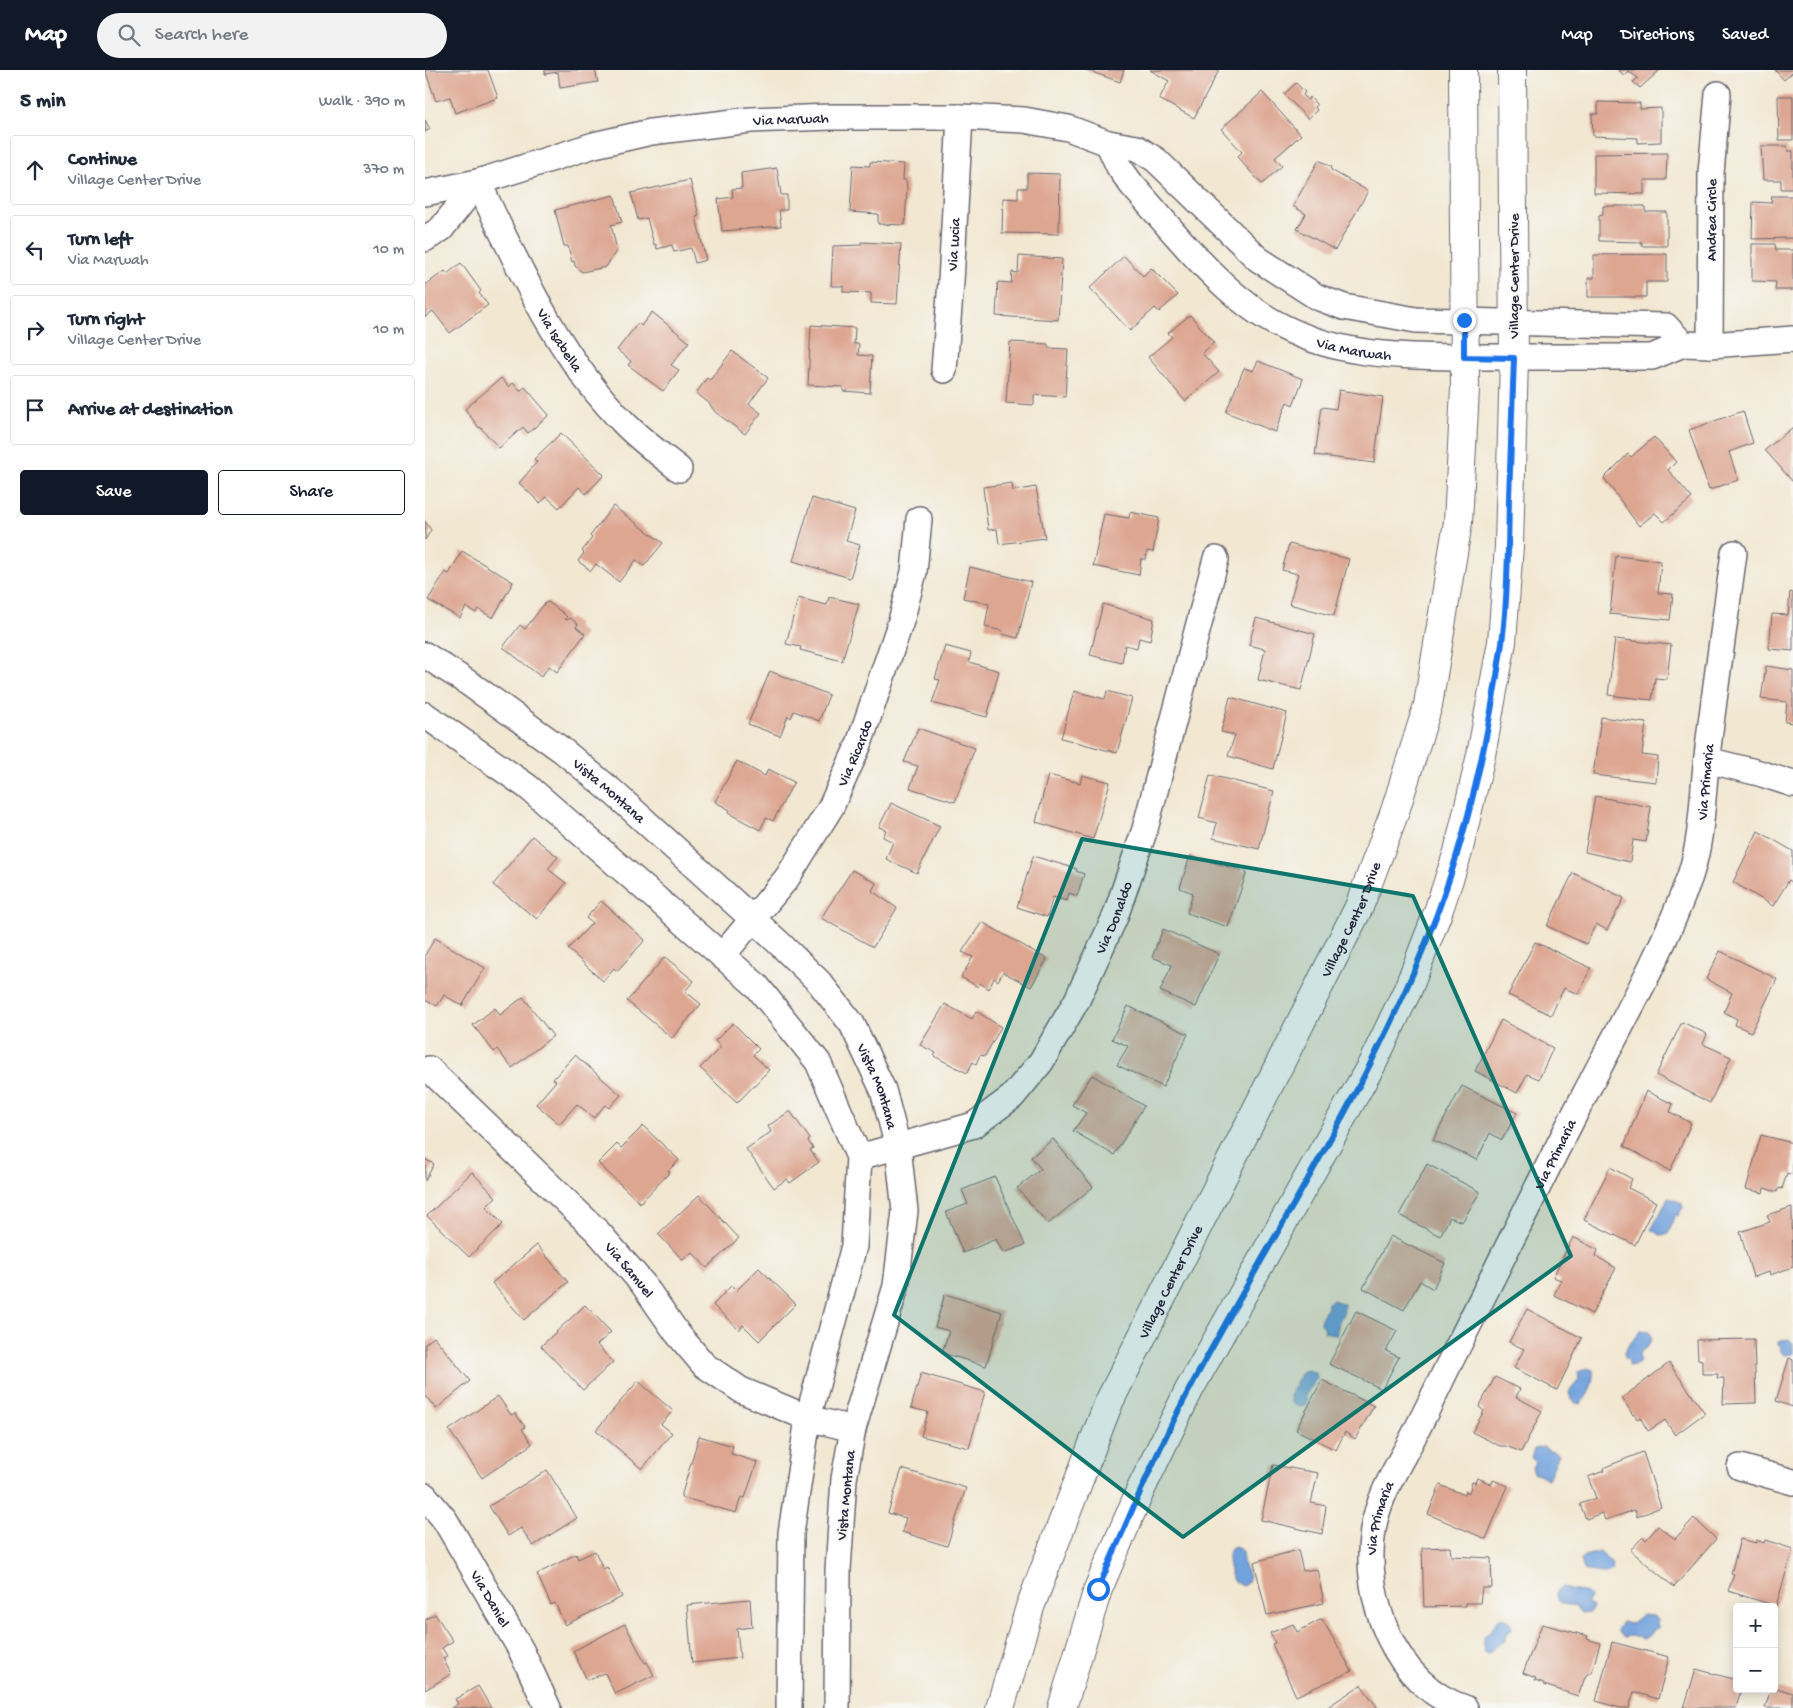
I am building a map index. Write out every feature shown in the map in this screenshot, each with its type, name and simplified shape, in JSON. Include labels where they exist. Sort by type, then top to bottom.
[{"type":"main road","name":"Village Center Drive","points":[[1000,1708],[1030,1607],[1109,1402],[1359,907],[1395,811],[1428,705],[1458,522],[1465,389],[1463,70]]},
{"type":"main road","name":"Village Center Drive","points":[[1062,1708],[1098,1589],[1141,1489],[1189,1390],[1372,1064],[1407,988],[1438,912],[1458,852],[1481,755],[1502,642],[1509,546],[1514,358],[1512,70]]},
{"type":"street","name":"Andrea Circle","points":[[1710,345],[1711,173],[1718,94]]},
{"type":"street","name":"Via Marwah","points":[[425,193],[478,182],[593,145],[651,132],[703,125],[751,120],[831,117],[960,117],[1033,122],[1068,128],[1108,143],[1137,148],[1156,160],[1258,259],[1317,297],[1344,307],[1371,314],[1416,320],[1666,326],[1683,344]]},
{"type":"street","name":"Via Lucia","points":[[944,370],[960,117]]},
{"type":"street","name":"Via Marwah","points":[[1108,143],[1119,167],[1153,207],[1229,289],[1268,319],[1301,336],[1336,348],[1400,357],[1652,357],[1683,344],[1710,345],[1793,339]]},
{"type":"street","points":[[425,239],[441,229],[478,182]]},
{"type":"street","name":"Via Isabella","points":[[478,182],[529,290],[571,356],[626,425],[679,469]]},
{"type":"street","name":"Via Ricardo","points":[[722,956],[787,878],[831,807],[859,744],[901,621],[913,572],[919,520]]},
{"type":"street","name":"Via Primaria","points":[[1465,1708],[1456,1705],[1423,1684],[1397,1654],[1389,1641],[1375,1594],[1373,1531],[1385,1488],[1411,1441],[1545,1171],[1668,933],[1691,872],[1703,818],[1707,760],[1734,554]]},
{"type":"street","name":"Via Donaldo","points":[[859,1157],[973,1125],[1012,1097],[1041,1062],[1077,1000],[1115,917],[1145,829],[1216,559]]},
{"type":"street","name":"Vista Montana","points":[[425,655],[477,689],[562,750],[614,793],[753,919],[819,982],[852,1024],[883,1090],[898,1147],[905,1211],[896,1286],[853,1429],[844,1479],[838,1570],[837,1708]]},
{"type":"street","points":[[425,715],[528,787],[757,986],[818,1062],[859,1157],[854,1246],[808,1418],[791,1533],[789,1708]]},
{"type":"street","points":[[1707,760],[1793,784]]},
{"type":"street","name":"Via Samuel","points":[[429,1069],[598,1232],[643,1284],[677,1333],[704,1365],[741,1390],[808,1418],[853,1429]]},
{"type":"street","points":[[1740,1467],[1793,1482]]},
{"type":"street","name":"Via Daniel","points":[[425,1496],[445,1520],[521,1650],[548,1708]]},
{"type":"highlighted area","points":[[1082,839],[1413,896],[1571,1256],[1183,1537],[894,1315]]},
{"type":"water","points":[[1669,1197],[1681,1203],[1683,1207],[1678,1216],[1675,1215],[1668,1234],[1663,1236],[1651,1230]]},
{"type":"water","points":[[1333,1300],[1344,1304],[1337,1326],[1337,1335],[1324,1332],[1325,1328],[1320,1324],[1327,1303]]},
{"type":"water","points":[[1640,1331],[1649,1332],[1652,1339],[1647,1347],[1639,1353],[1640,1361],[1636,1365],[1629,1366],[1629,1361],[1625,1358],[1624,1353]]},
{"type":"water","points":[[1789,1339],[1793,1343],[1793,1354],[1784,1355],[1778,1342]]},
{"type":"water","points":[[1588,1368],[1593,1370],[1593,1379],[1589,1392],[1580,1404],[1575,1403],[1570,1397],[1569,1392],[1579,1380],[1578,1372]]},
{"type":"water","points":[[1308,1370],[1315,1373],[1317,1377],[1305,1396],[1307,1401],[1304,1406],[1299,1407],[1291,1403],[1290,1396],[1301,1372]]},
{"type":"water","points":[[1543,1447],[1559,1455],[1548,1479],[1534,1473],[1532,1468],[1535,1461],[1531,1458],[1534,1449]]},
{"type":"water","points":[[1234,1547],[1242,1552],[1244,1566],[1248,1575],[1248,1582],[1243,1586],[1233,1581],[1229,1567],[1229,1553]]},
{"type":"water","points":[[1600,1552],[1611,1563],[1613,1571],[1606,1574],[1583,1570],[1580,1560],[1584,1556]]},
{"type":"water","points":[[1564,1587],[1591,1596],[1587,1602],[1593,1607],[1592,1610],[1581,1614],[1574,1606],[1559,1602],[1556,1593]]},
{"type":"water","points":[[1642,1615],[1653,1616],[1657,1619],[1658,1628],[1644,1639],[1631,1636],[1624,1637],[1618,1632],[1622,1622],[1630,1624]]},
{"type":"water","points":[[1503,1617],[1510,1622],[1512,1629],[1507,1634],[1505,1641],[1496,1645],[1488,1654],[1485,1653],[1483,1636],[1491,1630],[1498,1619]]},
{"type":"building","points":[[425,70],[488,70],[498,98],[455,113],[450,97],[436,101]]},
{"type":"building","points":[[545,70],[595,70],[598,82],[560,88],[558,72],[545,74]]},
{"type":"building","points":[[1086,70],[1124,70],[1120,82]]},
{"type":"building","points":[[1150,70],[1219,70],[1194,118],[1159,99],[1169,81]]},
{"type":"building","points":[[1618,70],[1660,70],[1640,88],[1633,82],[1638,78],[1628,71],[1624,75]]},
{"type":"building","points":[[1775,70],[1793,70],[1793,72],[1784,80]]},
{"type":"building","points":[[1296,83],[1305,92],[1303,95],[1308,100],[1310,97],[1317,105],[1315,107],[1317,110],[1308,119],[1284,94]]},
{"type":"building","points":[[1262,92],[1301,135],[1275,158],[1282,166],[1262,184],[1237,157],[1242,152],[1221,129]]},
{"type":"building","points":[[1778,96],[1793,96],[1793,140],[1779,140]]},
{"type":"building","points":[[1598,102],[1640,103],[1640,109],[1661,108],[1661,142],[1638,143],[1638,138],[1593,136],[1592,114],[1598,114]]},
{"type":"building","points":[[425,120],[430,129],[425,132]]},
{"type":"building","points":[[1761,146],[1787,146],[1788,151],[1793,151],[1793,189],[1781,189],[1781,180],[1763,180]]},
{"type":"building","points":[[1667,153],[1666,180],[1644,180],[1644,194],[1594,193],[1594,154]]},
{"type":"building","points":[[1319,160],[1332,167],[1331,170],[1368,191],[1335,250],[1297,229],[1306,214],[1293,206]]},
{"type":"building","points":[[870,162],[904,164],[903,180],[906,180],[907,189],[905,225],[878,224],[878,214],[850,212],[853,165],[870,166]]},
{"type":"building","points":[[777,168],[781,195],[787,195],[787,210],[779,210],[781,226],[722,231],[718,199],[733,197],[732,189],[742,188],[741,173]]},
{"type":"building","points":[[1027,173],[1060,174],[1059,234],[1002,233],[1003,198],[1018,199],[1018,188],[1027,188]]},
{"type":"building","points":[[690,180],[699,216],[696,217],[706,260],[695,263],[691,248],[674,252],[672,245],[657,249],[656,244],[654,245],[647,218],[638,220],[631,193]]},
{"type":"building","points":[[614,195],[622,222],[611,225],[617,250],[606,267],[582,272],[575,266],[574,261],[572,262],[568,246],[564,246],[555,210]]},
{"type":"building","points":[[1772,196],[1793,196],[1793,238],[1752,239],[1753,202],[1771,203]]},
{"type":"building","points":[[1603,206],[1645,206],[1645,212],[1667,212],[1667,246],[1642,246],[1642,242],[1599,241],[1599,216],[1603,215]]},
{"type":"building","points":[[861,242],[901,244],[897,304],[871,303],[871,293],[843,292],[843,286],[831,286],[833,246],[861,245]]},
{"type":"building","points":[[1752,244],[1775,244],[1776,250],[1793,250],[1793,290],[1775,290],[1776,282],[1752,281]]},
{"type":"building","points":[[1667,254],[1667,282],[1646,282],[1646,297],[1588,297],[1588,278],[1594,278],[1594,255]]},
{"type":"building","points":[[1019,256],[1062,259],[1058,320],[996,316],[998,282],[1011,283],[1012,272],[1018,273]]},
{"type":"building","points":[[1124,256],[1143,276],[1151,268],[1178,295],[1159,312],[1155,308],[1130,331],[1090,288]]},
{"type":"building","points":[[461,263],[481,291],[479,293],[488,305],[450,333],[433,311],[425,317],[425,285],[445,271],[447,274]]},
{"type":"building","points":[[652,312],[689,342],[671,365],[679,370],[663,391],[628,365],[631,361],[617,350],[638,323],[641,326]]},
{"type":"building","points":[[1190,315],[1214,343],[1202,353],[1219,372],[1185,401],[1148,357],[1172,337],[1168,333]]},
{"type":"building","points":[[811,325],[855,328],[854,344],[859,344],[858,355],[872,356],[870,393],[843,391],[843,387],[808,385]]},
{"type":"building","points":[[1010,342],[1048,344],[1048,348],[1068,349],[1065,397],[1034,395],[1034,405],[1006,403]]},
{"type":"building","points":[[732,351],[768,378],[749,404],[761,413],[745,434],[715,412],[709,403],[696,393],[707,378],[710,380]]},
{"type":"building","points":[[1258,361],[1303,379],[1293,405],[1287,402],[1275,432],[1226,412],[1244,368],[1253,371]]},
{"type":"building","points":[[501,378],[509,387],[513,383],[520,391],[525,387],[549,415],[528,433],[523,427],[499,448],[479,428],[465,409]]},
{"type":"building","points":[[1339,390],[1383,397],[1374,463],[1315,455],[1322,407],[1336,409]]},
{"type":"building","points":[[1743,411],[1753,443],[1729,452],[1738,480],[1709,490],[1689,430]]},
{"type":"building","points":[[1793,427],[1793,482],[1765,450]]},
{"type":"building","points":[[561,433],[604,475],[586,494],[579,487],[559,508],[547,497],[540,503],[519,483],[537,462],[534,459]]},
{"type":"building","points":[[1654,437],[1676,462],[1668,470],[1692,498],[1664,522],[1655,513],[1639,526],[1604,478],[1628,454],[1631,457]]},
{"type":"building","points":[[1012,483],[1013,491],[1036,487],[1045,538],[999,544],[997,529],[988,530],[983,487]]},
{"type":"building","points":[[812,498],[855,511],[846,541],[860,545],[850,578],[793,561]]},
{"type":"building","points":[[613,506],[663,543],[644,566],[636,560],[619,582],[596,564],[591,571],[578,561],[584,553],[582,551],[592,538],[590,536]]},
{"type":"building","points":[[1130,512],[1159,518],[1153,552],[1147,551],[1146,559],[1141,559],[1139,575],[1093,566],[1104,514],[1129,518]]},
{"type":"building","points":[[425,521],[431,530],[425,540]]},
{"type":"building","points":[[1289,544],[1349,559],[1334,616],[1289,604],[1298,574],[1282,570]]},
{"type":"building","points":[[462,551],[513,582],[493,618],[478,609],[476,613],[466,607],[460,618],[428,600],[445,572],[449,574]]},
{"type":"building","points":[[1616,556],[1661,561],[1658,593],[1673,594],[1670,620],[1610,614]]},
{"type":"building","points":[[970,567],[1031,582],[1018,638],[1002,634],[1003,631],[985,627],[989,604],[963,598]]},
{"type":"building","points":[[1790,592],[1793,593],[1793,651],[1769,649],[1772,614],[1788,615]]},
{"type":"building","points":[[829,597],[859,604],[842,661],[800,650],[801,647],[786,644],[798,598],[827,605]]},
{"type":"building","points":[[548,602],[567,617],[565,619],[568,620],[570,618],[578,624],[576,627],[585,634],[557,672],[549,666],[541,677],[503,647],[520,625],[525,629],[545,603]]},
{"type":"building","points":[[1103,604],[1154,619],[1150,641],[1139,638],[1137,648],[1125,645],[1122,663],[1090,655]]},
{"type":"building","points":[[1256,618],[1315,634],[1301,690],[1258,680],[1265,649],[1249,645]]},
{"type":"building","points":[[1615,639],[1671,645],[1667,679],[1655,678],[1652,700],[1608,695]]},
{"type":"building","points":[[945,646],[971,653],[969,662],[999,671],[987,717],[932,703],[940,680],[935,679]]},
{"type":"building","points":[[1766,666],[1793,670],[1793,723],[1785,722],[1787,702],[1761,699]]},
{"type":"building","points":[[770,671],[829,695],[819,721],[794,711],[791,718],[788,716],[780,736],[748,724]]},
{"type":"building","points":[[1074,691],[1105,699],[1107,691],[1132,698],[1117,753],[1061,738]]},
{"type":"building","points":[[1230,697],[1287,713],[1273,769],[1228,756],[1235,735],[1221,732]]},
{"type":"building","points":[[1601,717],[1646,723],[1642,755],[1658,757],[1656,782],[1593,775]]},
{"type":"building","points":[[918,728],[975,748],[955,802],[910,788],[918,766],[904,762]]},
{"type":"building","points":[[737,761],[765,776],[768,769],[794,782],[773,821],[766,818],[760,830],[728,813],[730,810],[715,802]]},
{"type":"building","points":[[1048,775],[1080,783],[1082,775],[1110,782],[1093,839],[1036,822]]},
{"type":"building","points":[[1210,775],[1274,791],[1259,849],[1213,838],[1217,823],[1199,818]]},
{"type":"building","points":[[1595,796],[1651,807],[1646,842],[1633,840],[1630,862],[1585,852]]},
{"type":"building","points":[[891,803],[940,826],[917,873],[886,859],[893,842],[883,837],[886,830],[879,827]]},
{"type":"building","points":[[1758,831],[1793,851],[1793,883],[1789,880],[1773,906],[1733,882]]},
{"type":"building","points":[[532,836],[558,857],[548,869],[566,883],[537,919],[493,885]]},
{"type":"building","points":[[1033,856],[1077,869],[1076,871],[1084,874],[1077,896],[1069,893],[1067,901],[1053,897],[1047,917],[1017,907]]},
{"type":"building","points":[[1190,856],[1247,872],[1228,927],[1187,913],[1193,893],[1180,888]]},
{"type":"building","points":[[852,870],[876,883],[872,891],[897,908],[873,947],[821,918]]},
{"type":"building","points":[[1573,873],[1624,898],[1607,930],[1596,924],[1586,944],[1547,926]]},
{"type":"building","points":[[601,901],[645,940],[617,971],[614,968],[603,981],[568,949],[592,923],[586,918]]},
{"type":"building","points":[[982,922],[1047,959],[1031,987],[1003,972],[998,981],[994,978],[989,989],[980,983],[978,987],[961,977],[973,957],[962,952]]},
{"type":"building","points":[[1163,929],[1219,954],[1196,1007],[1160,991],[1172,965],[1152,957]]},
{"type":"building","points":[[435,938],[485,968],[462,1006],[444,995],[437,1006],[425,1000],[425,955]]},
{"type":"building","points":[[1535,942],[1591,968],[1578,994],[1564,988],[1551,1015],[1508,995]]},
{"type":"building","points":[[1720,951],[1777,979],[1751,1032],[1735,1025],[1737,1019],[1724,1012],[1732,993],[1706,979]]},
{"type":"building","points":[[665,957],[694,981],[685,991],[701,1004],[672,1038],[627,1001]]},
{"type":"building","points":[[523,997],[553,1036],[512,1068],[497,1049],[494,1052],[473,1025],[495,1008],[500,1015]]},
{"type":"building","points":[[945,1004],[972,1019],[976,1011],[1001,1027],[985,1056],[980,1055],[976,1064],[973,1062],[967,1073],[934,1056],[936,1053],[920,1045]]},
{"type":"building","points":[[1128,1006],[1188,1034],[1163,1087],[1117,1065],[1128,1046],[1112,1039]]},
{"type":"building","points":[[1501,1020],[1553,1048],[1539,1079],[1527,1074],[1517,1093],[1475,1071]]},
{"type":"building","points":[[1682,1022],[1707,1034],[1703,1044],[1731,1057],[1710,1103],[1656,1075]]},
{"type":"building","points":[[733,1023],[759,1049],[753,1055],[769,1070],[737,1103],[700,1068],[721,1047],[715,1041]]},
{"type":"building","points":[[575,1055],[621,1095],[609,1108],[605,1105],[594,1118],[577,1104],[559,1124],[536,1104],[556,1081],[553,1079]]},
{"type":"building","points":[[1092,1075],[1144,1106],[1114,1155],[1073,1131],[1086,1113],[1072,1105]]},
{"type":"building","points":[[1462,1086],[1517,1113],[1502,1140],[1490,1133],[1477,1160],[1433,1140]]},
{"type":"building","points":[[1646,1091],[1673,1104],[1670,1112],[1691,1123],[1670,1171],[1624,1146]]},
{"type":"building","points":[[790,1111],[810,1139],[808,1141],[813,1148],[810,1150],[819,1162],[790,1183],[787,1179],[774,1188],[746,1149],[771,1132],[768,1126]]},
{"type":"building","points":[[643,1126],[679,1160],[640,1203],[598,1163],[617,1144],[621,1148]]},
{"type":"building","points":[[1761,1135],[1793,1143],[1793,1175],[1787,1173],[1782,1189],[1779,1188],[1777,1192],[1764,1188],[1763,1193],[1746,1189]]},
{"type":"building","points":[[1053,1139],[1093,1187],[1048,1224],[1017,1188],[1041,1169],[1031,1157]]},
{"type":"building","points":[[425,1159],[434,1164],[425,1181]]},
{"type":"building","points":[[1427,1164],[1480,1192],[1462,1222],[1450,1217],[1440,1236],[1399,1215]]},
{"type":"building","points":[[1610,1167],[1632,1179],[1628,1188],[1656,1202],[1635,1245],[1584,1220]]},
{"type":"building","points":[[472,1172],[496,1197],[486,1207],[503,1224],[469,1257],[427,1216]]},
{"type":"building","points":[[995,1177],[1025,1245],[1003,1253],[996,1239],[963,1253],[946,1212],[968,1204],[962,1190]]},
{"type":"building","points":[[699,1195],[739,1238],[707,1268],[692,1252],[683,1260],[658,1234]]},
{"type":"building","points":[[1792,1207],[1793,1267],[1770,1275],[1769,1272],[1753,1277],[1740,1232],[1770,1222],[1767,1215]]},
{"type":"building","points":[[1390,1236],[1445,1263],[1433,1289],[1420,1281],[1404,1310],[1363,1288]]},
{"type":"building","points":[[1573,1237],[1598,1250],[1596,1256],[1616,1268],[1592,1314],[1554,1295],[1561,1280],[1553,1277]]},
{"type":"building","points":[[537,1245],[568,1282],[524,1320],[492,1283]]},
{"type":"building","points":[[759,1268],[796,1304],[759,1341],[743,1325],[739,1330],[713,1305],[731,1286],[736,1291]]},
{"type":"building","points":[[945,1294],[1002,1312],[986,1366],[942,1353],[949,1331],[935,1327]]},
{"type":"building","points":[[585,1305],[611,1332],[597,1345],[613,1362],[583,1390],[541,1346]]},
{"type":"building","points":[[1527,1309],[1582,1338],[1557,1390],[1514,1368],[1524,1349],[1509,1342]]},
{"type":"building","points":[[1356,1311],[1397,1331],[1386,1351],[1399,1357],[1382,1389],[1329,1364]]},
{"type":"building","points":[[434,1337],[470,1381],[436,1409],[425,1395],[425,1344]]},
{"type":"building","points":[[1754,1339],[1756,1403],[1723,1404],[1724,1378],[1717,1378],[1718,1374],[1702,1374],[1702,1360],[1698,1359],[1697,1340]]},
{"type":"building","points":[[1789,1358],[1793,1360],[1793,1407],[1776,1401]]},
{"type":"building","points":[[1669,1363],[1705,1413],[1675,1435],[1665,1420],[1648,1431],[1640,1417],[1637,1419],[1633,1415],[1622,1398]]},
{"type":"building","points":[[921,1373],[985,1392],[969,1448],[921,1436],[928,1412],[911,1408]]},
{"type":"building","points":[[1495,1377],[1520,1389],[1516,1397],[1542,1411],[1521,1452],[1506,1446],[1500,1446],[1472,1432],[1484,1411],[1479,1407]]},
{"type":"building","points":[[1322,1380],[1374,1406],[1355,1439],[1345,1432],[1336,1450],[1296,1430]]},
{"type":"building","points":[[638,1381],[673,1411],[661,1424],[672,1433],[642,1469],[596,1430]]},
{"type":"building","points":[[498,1396],[511,1415],[515,1413],[525,1427],[522,1429],[532,1444],[482,1478],[449,1430]]},
{"type":"building","points":[[699,1436],[733,1446],[731,1454],[757,1462],[745,1498],[741,1497],[736,1513],[681,1497]]},
{"type":"building","points":[[1643,1452],[1661,1507],[1637,1517],[1635,1510],[1605,1520],[1602,1513],[1586,1519],[1580,1504],[1596,1498],[1588,1477],[1604,1471],[1603,1468]]},
{"type":"building","points":[[1273,1465],[1318,1473],[1311,1503],[1326,1506],[1322,1534],[1261,1520]]},
{"type":"building","points":[[902,1469],[966,1488],[947,1546],[902,1532],[906,1518],[888,1513]]},
{"type":"building","points":[[547,1470],[577,1518],[533,1546],[521,1528],[508,1536],[489,1506]]},
{"type":"building","points":[[1477,1478],[1492,1484],[1493,1480],[1508,1486],[1486,1539],[1428,1514],[1440,1485],[1465,1495],[1466,1491],[1469,1493],[1472,1482],[1475,1483]]},
{"type":"building","points":[[1694,1518],[1716,1539],[1674,1587],[1630,1550],[1643,1537],[1646,1540],[1658,1526],[1675,1539]]},
{"type":"building","points":[[1740,1539],[1756,1543],[1756,1540],[1764,1543],[1765,1540],[1793,1549],[1777,1603],[1766,1603],[1728,1591],[1734,1575],[1731,1574]]},
{"type":"building","points":[[1450,1547],[1451,1556],[1491,1558],[1492,1588],[1482,1588],[1480,1603],[1465,1603],[1465,1606],[1424,1607],[1422,1548]]},
{"type":"building","points":[[1298,1550],[1303,1571],[1317,1569],[1324,1603],[1267,1615],[1254,1562]]},
{"type":"building","points":[[595,1551],[603,1569],[607,1567],[622,1597],[565,1625],[555,1603],[551,1605],[537,1574],[576,1554],[578,1559]]},
{"type":"building","points":[[750,1599],[752,1627],[737,1629],[740,1658],[692,1663],[687,1605]]},
{"type":"building","points":[[435,1614],[453,1641],[442,1648],[447,1656],[443,1658],[451,1674],[425,1690],[425,1620]]},
{"type":"building","points":[[1322,1619],[1352,1671],[1296,1696],[1272,1644],[1275,1643],[1270,1633],[1293,1624],[1297,1632]]},
{"type":"building","points":[[625,1624],[645,1663],[647,1662],[654,1675],[615,1694],[605,1673],[587,1680],[573,1651]]},
{"type":"building","points":[[1542,1624],[1588,1636],[1587,1639],[1600,1643],[1592,1672],[1586,1675],[1578,1696],[1544,1685],[1544,1683],[1535,1680],[1536,1678],[1523,1673]]},
{"type":"building","points":[[1612,1642],[1669,1657],[1658,1699],[1634,1692],[1629,1708],[1620,1708],[1596,1701]]},
{"type":"building","points":[[1696,1669],[1733,1679],[1733,1693],[1740,1693],[1736,1708],[1684,1708]]},
{"type":"building","points":[[1361,1685],[1378,1708],[1326,1708]]},
{"type":"building","points":[[478,1686],[491,1708],[451,1708],[458,1704],[455,1699]]},
{"type":"building","points":[[1778,1688],[1793,1693],[1793,1708],[1765,1708],[1770,1693],[1778,1693]]},
{"type":"route","points":[[1098,1589],[1141,1489],[1189,1390],[1271,1248],[1372,1064],[1407,988],[1438,912],[1458,852],[1481,755],[1502,642],[1509,546],[1514,358],[1464,357],[1464,320]]}]
